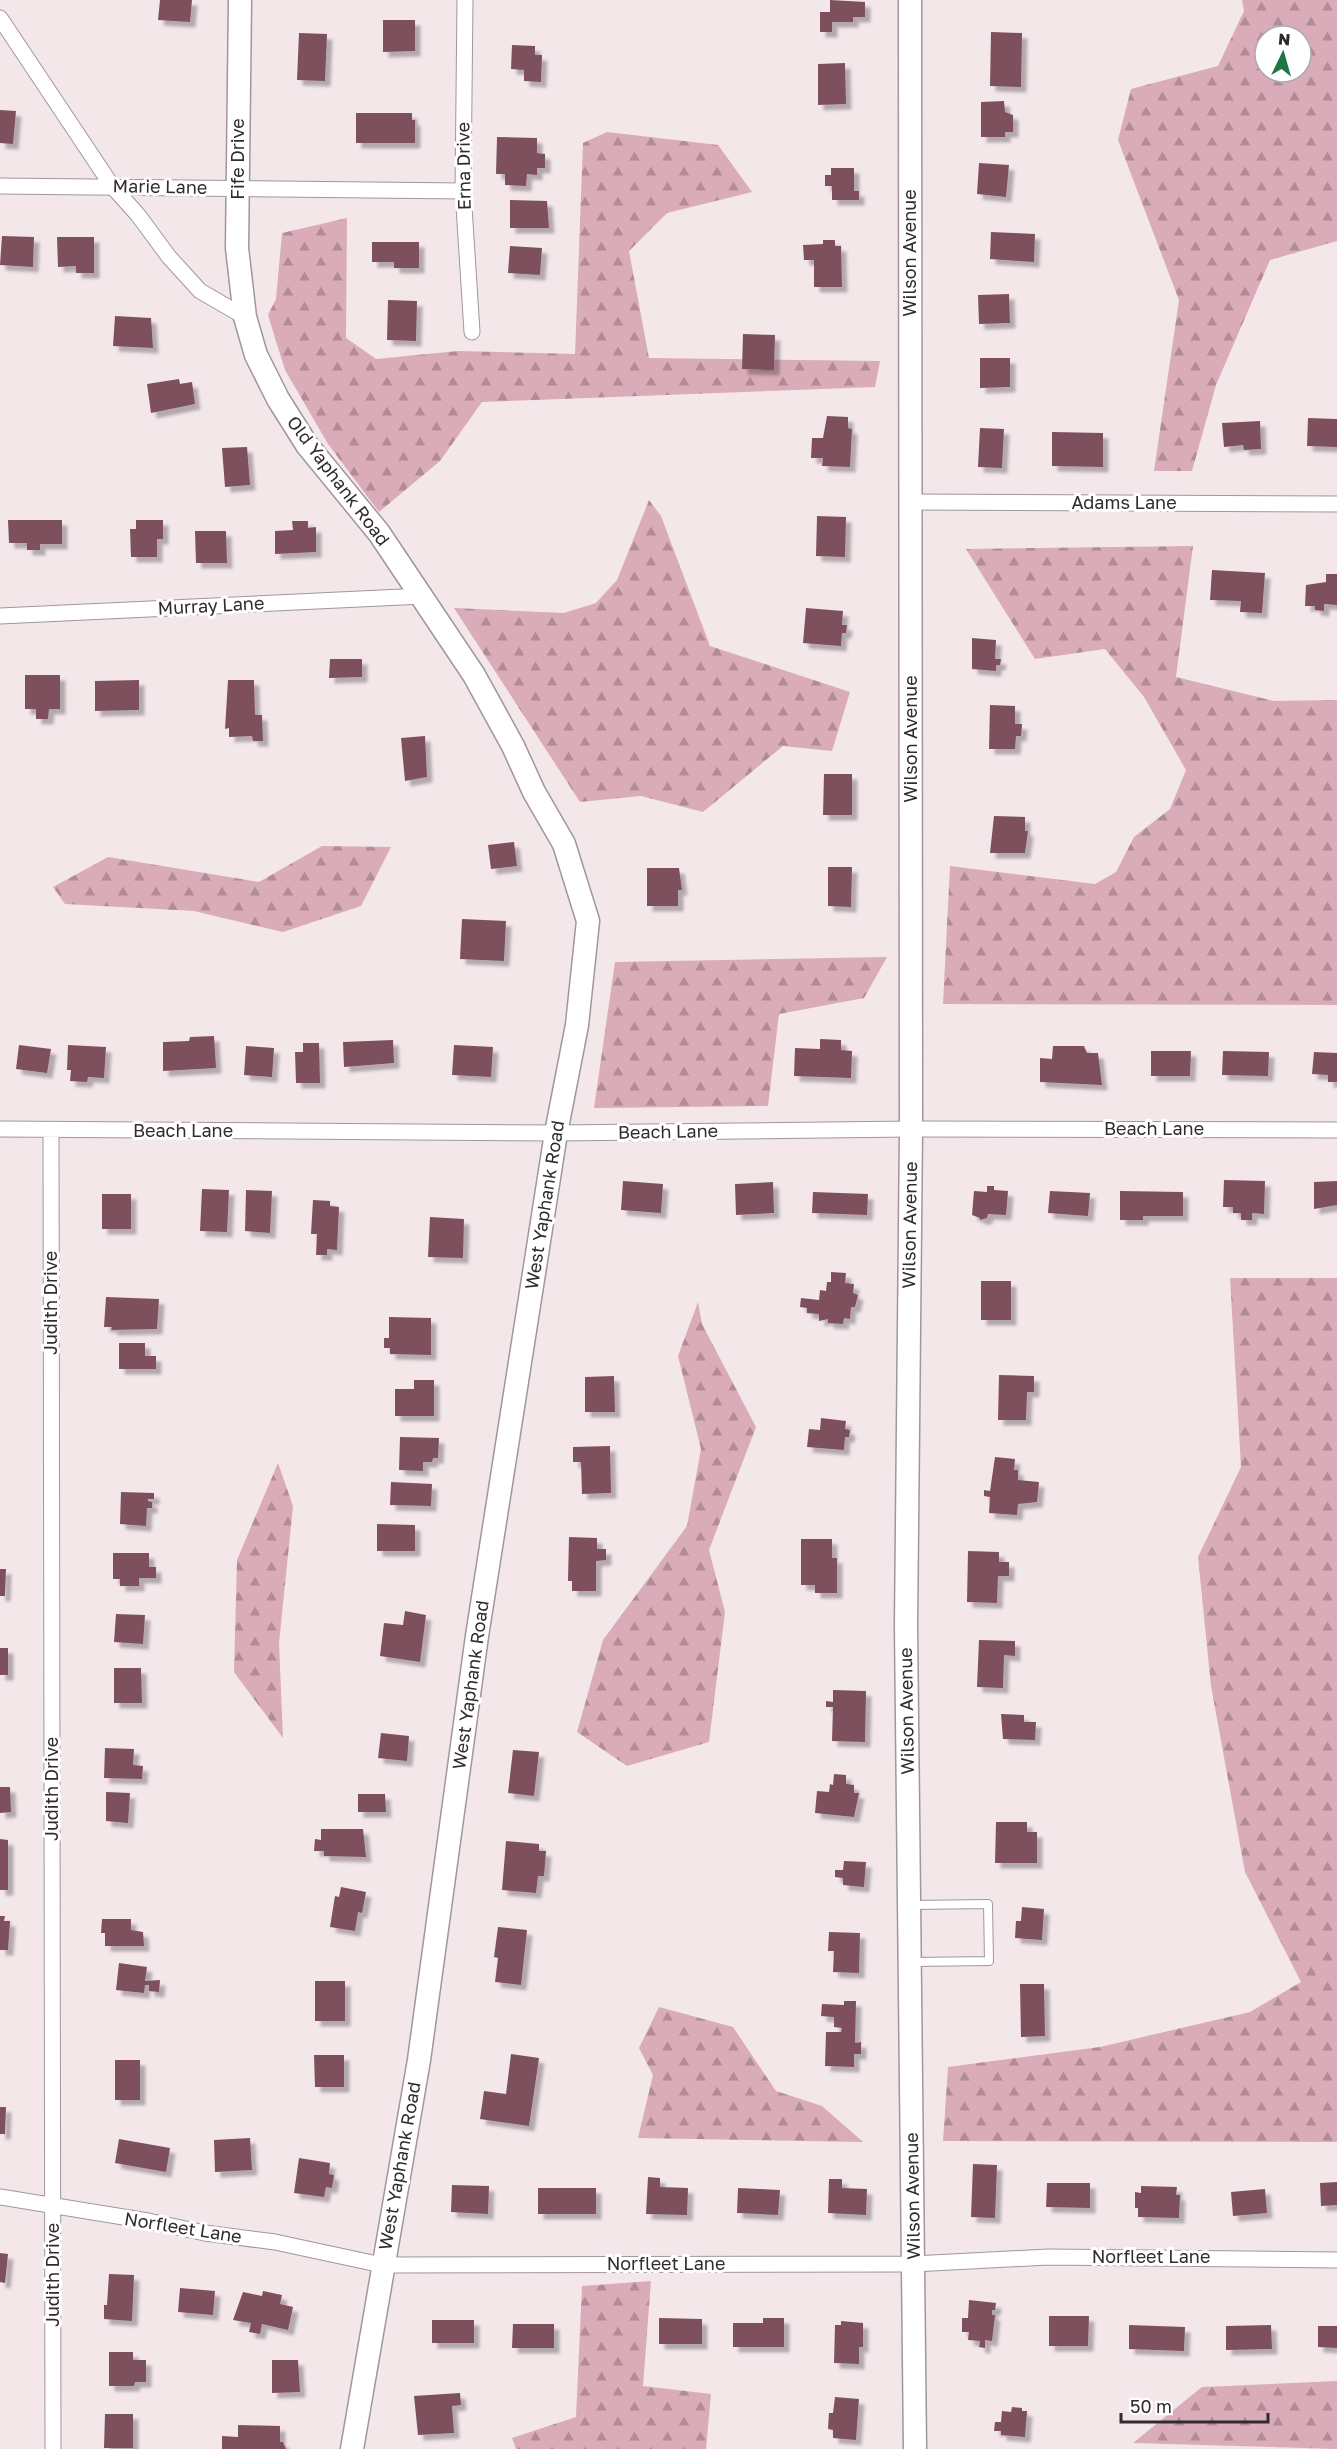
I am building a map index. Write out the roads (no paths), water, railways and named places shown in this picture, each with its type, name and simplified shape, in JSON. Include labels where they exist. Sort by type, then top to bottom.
[{"type":"street","name":"Fife Drive","points":[[240,0],[237,248],[245,318]]},
{"type":"street","name":"Erna Drive","points":[[465,0],[463,191],[472,332]]},
{"type":"street","name":"Wilson Avenue","points":[[910,0],[911,1129],[906,1626],[915,2449]]},
{"type":"street","points":[[0,18],[112,186],[138,215],[169,257],[200,291],[245,318]]},
{"type":"street","name":"Marie Lane","points":[[0,186],[463,191]]},
{"type":"street","name":"Old Yaphank Road","points":[[245,318],[256,355],[307,445],[379,533],[474,675],[513,746],[534,792],[564,844],[588,921]]},
{"type":"street","name":"Adams Lane","points":[[911,502],[1337,504]]},
{"type":"street","name":"Murray Lane","points":[[0,616],[423,596]]},
{"type":"street","name":"West Yaphank Road","points":[[352,2449],[419,2060],[477,1636],[556,1133],[577,1025],[588,921]]},
{"type":"street","name":"Beach Lane","points":[[0,1130],[556,1133],[911,1129],[1337,1130]]},
{"type":"street","name":"Judith Drive","points":[[51,1130],[53,2449]]},
{"type":"street","name":"Norfleet Lane","points":[[0,2197],[53,2208],[274,2242],[382,2265],[913,2264],[1048,2257],[1337,2260]]},
{"type":"lane","points":[[910,1905],[988,1904],[989,1961],[910,1962]]}]
